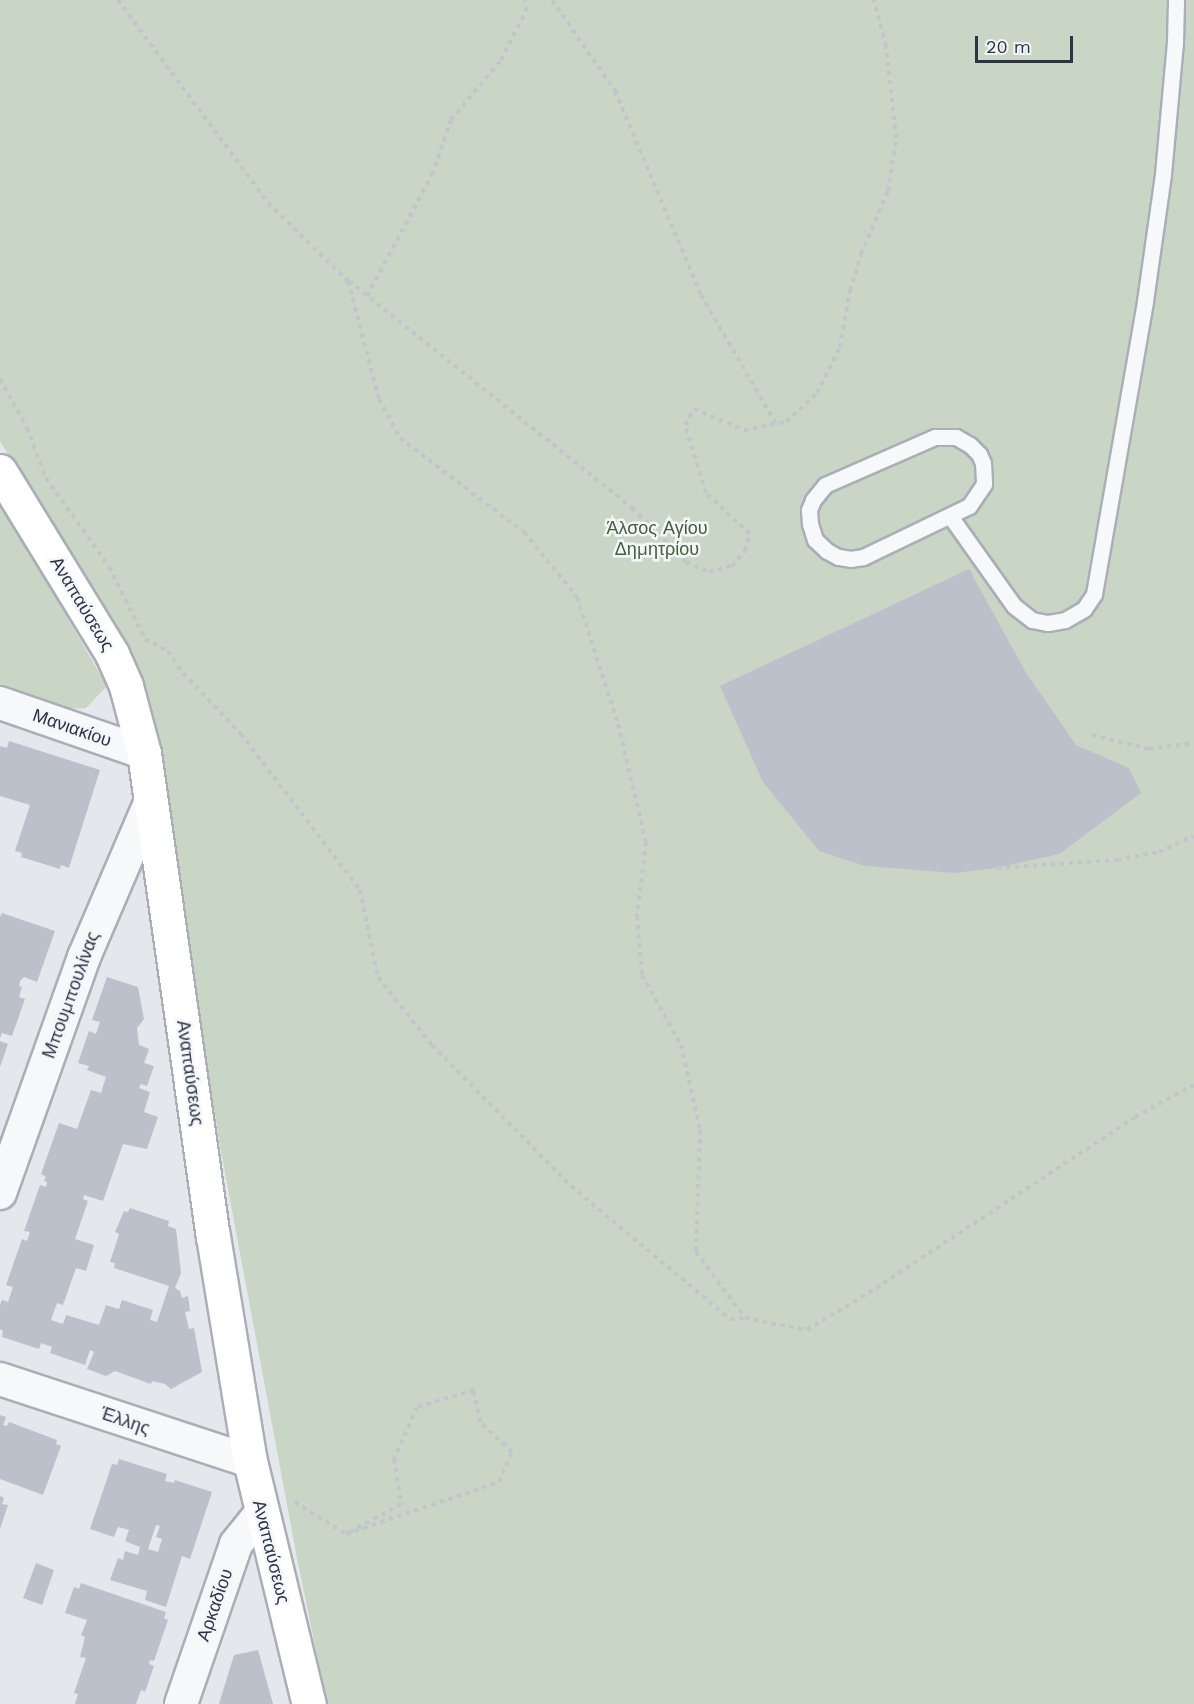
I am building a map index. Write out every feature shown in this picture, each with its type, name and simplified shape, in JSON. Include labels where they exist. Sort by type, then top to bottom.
[{"type":"street","name":"Αναπαύσεως","points":[[0,471],[112,654],[126,686],[144,753],[213,1236],[250,1461],[274,1504],[309,1704]]},
{"type":"street","name":"Μανιακίου","points":[[0,703],[144,753]]},
{"type":"street","name":"Μπουμπουλίνας","points":[[0,1193],[84,957],[151,801]]},
{"type":"street","name":"Έλλης","points":[[0,1379],[250,1461]]},
{"type":"street","name":"Αρκαδίου","points":[[181,1704],[236,1544],[274,1504]]},
{"type":"lane","points":[[950,516],[1014,606],[1032,620],[1047,623],[1065,620],[1084,609],[1094,594],[1147,290],[1163,174],[1176,0]]},
{"type":"lane","points":[[936,437],[956,437],[970,445],[979,454],[985,475],[980,493],[969,506],[950,516],[863,556],[851,559],[827,551],[815,540],[809,510],[813,500],[825,485],[936,437]]},
{"type":"path","points":[[118,0],[268,202],[348,281],[632,508],[686,561],[709,572],[732,567],[746,551],[750,534],[706,493],[685,425],[694,409],[744,430],[786,422],[817,393],[840,347],[850,291],[861,254],[888,191],[896,138],[886,46],[874,0]]},
{"type":"path","points":[[367,296],[432,175],[451,120],[501,60],[526,11],[525,0]]},
{"type":"path","points":[[552,0],[615,91],[701,295],[776,424]]},
{"type":"path","points":[[348,281],[379,399],[400,438],[524,532],[577,597],[618,724],[646,842],[637,916],[642,975],[681,1045],[700,1130],[696,1252],[745,1318]]},
{"type":"path","points":[[0,379],[27,428],[46,478],[109,567],[145,639],[168,651],[183,673],[242,734],[360,890],[378,977],[395,999],[432,1045],[571,1186],[730,1319],[745,1318],[807,1330],[876,1288],[1135,1117],[1194,1085]]},
{"type":"path","points":[[1092,735],[1149,749],[1194,743]]},
{"type":"path","points":[[997,868],[1117,860],[1159,852],[1194,836]]},
{"type":"path","points":[[274,1504],[346,1534],[499,1482],[512,1452],[480,1422],[474,1390],[417,1407],[394,1459],[401,1504],[346,1534]]},
{"type":"green space","name":"Άλσος Αγίου Δημητρίου","points":[[0,0],[1194,0],[1194,1704],[327,1704],[297,1558],[220,1146],[160,770],[106,618],[0,441]]},
{"type":"green space","points":[[0,501],[107,686],[86,708],[64,709],[0,686]]},
{"type":"building","points":[[969,569],[1025,671],[1076,745],[1129,768],[1141,793],[1059,854],[996,868],[955,873],[865,866],[819,851],[763,782],[720,686]]},
{"type":"building","points":[[9,741],[100,770],[69,868],[61,865],[60,869],[21,857],[22,853],[15,851],[30,805],[0,796],[0,746],[7,748]]},
{"type":"building","points":[[2,913],[55,931],[37,982],[24,977],[20,981],[19,986],[22,987],[19,997],[25,999],[12,1036],[2,1033],[0,1038],[0,917]]},
{"type":"building","points":[[107,977],[138,987],[144,1019],[137,1028],[139,1045],[149,1049],[144,1063],[154,1066],[147,1086],[141,1084],[139,1088],[150,1092],[144,1112],[158,1117],[147,1149],[123,1144],[103,1201],[84,1195],[83,1199],[88,1201],[75,1239],[94,1245],[86,1271],[76,1268],[63,1305],[57,1303],[51,1320],[63,1324],[66,1315],[99,1325],[106,1305],[119,1309],[122,1300],[153,1310],[150,1320],[157,1322],[169,1286],[114,1268],[115,1263],[110,1262],[119,1234],[115,1232],[124,1211],[128,1212],[130,1208],[169,1221],[168,1226],[176,1229],[181,1273],[175,1288],[180,1291],[182,1298],[188,1296],[190,1311],[185,1312],[189,1329],[194,1328],[202,1372],[171,1389],[165,1384],[152,1381],[151,1384],[115,1371],[106,1376],[87,1369],[94,1352],[90,1350],[85,1365],[50,1353],[52,1347],[41,1343],[39,1349],[2,1337],[3,1331],[0,1329],[0,1305],[2,1300],[8,1302],[13,1287],[6,1285],[22,1239],[27,1241],[30,1232],[24,1231],[40,1185],[46,1187],[47,1182],[44,1181],[46,1177],[41,1174],[59,1123],[77,1129],[91,1090],[101,1093],[106,1077],[87,1070],[89,1066],[78,1063],[89,1031],[96,1034],[100,1022],[92,1020]]},
{"type":"building","points":[[0,1041],[8,1044],[0,1067]]},
{"type":"building","points":[[0,1415],[6,1417],[3,1425],[7,1426],[9,1422],[57,1440],[56,1444],[61,1446],[43,1495],[0,1479]]},
{"type":"building","points":[[119,1459],[167,1474],[165,1481],[174,1483],[175,1480],[212,1492],[190,1559],[182,1556],[166,1607],[145,1600],[147,1591],[110,1580],[118,1558],[123,1560],[125,1551],[138,1555],[140,1547],[125,1541],[129,1530],[118,1527],[114,1537],[90,1529],[112,1464],[117,1465]],"holes":[[[156,1525],[160,1526],[156,1537],[162,1539],[158,1552],[148,1549]]]},
{"type":"building","points":[[0,1496],[4,1498],[2,1504],[8,1505],[0,1529]]},
{"type":"building","points":[[36,1563],[54,1570],[42,1605],[23,1598]]},
{"type":"building","points":[[81,1583],[166,1612],[164,1618],[168,1620],[154,1661],[150,1660],[149,1664],[154,1666],[145,1692],[141,1690],[136,1704],[75,1704],[78,1694],[74,1693],[86,1658],[80,1657],[85,1637],[81,1635],[87,1620],[65,1613],[74,1587],[79,1589]]},
{"type":"building","points":[[258,1650],[273,1704],[219,1704],[234,1655]]}]
